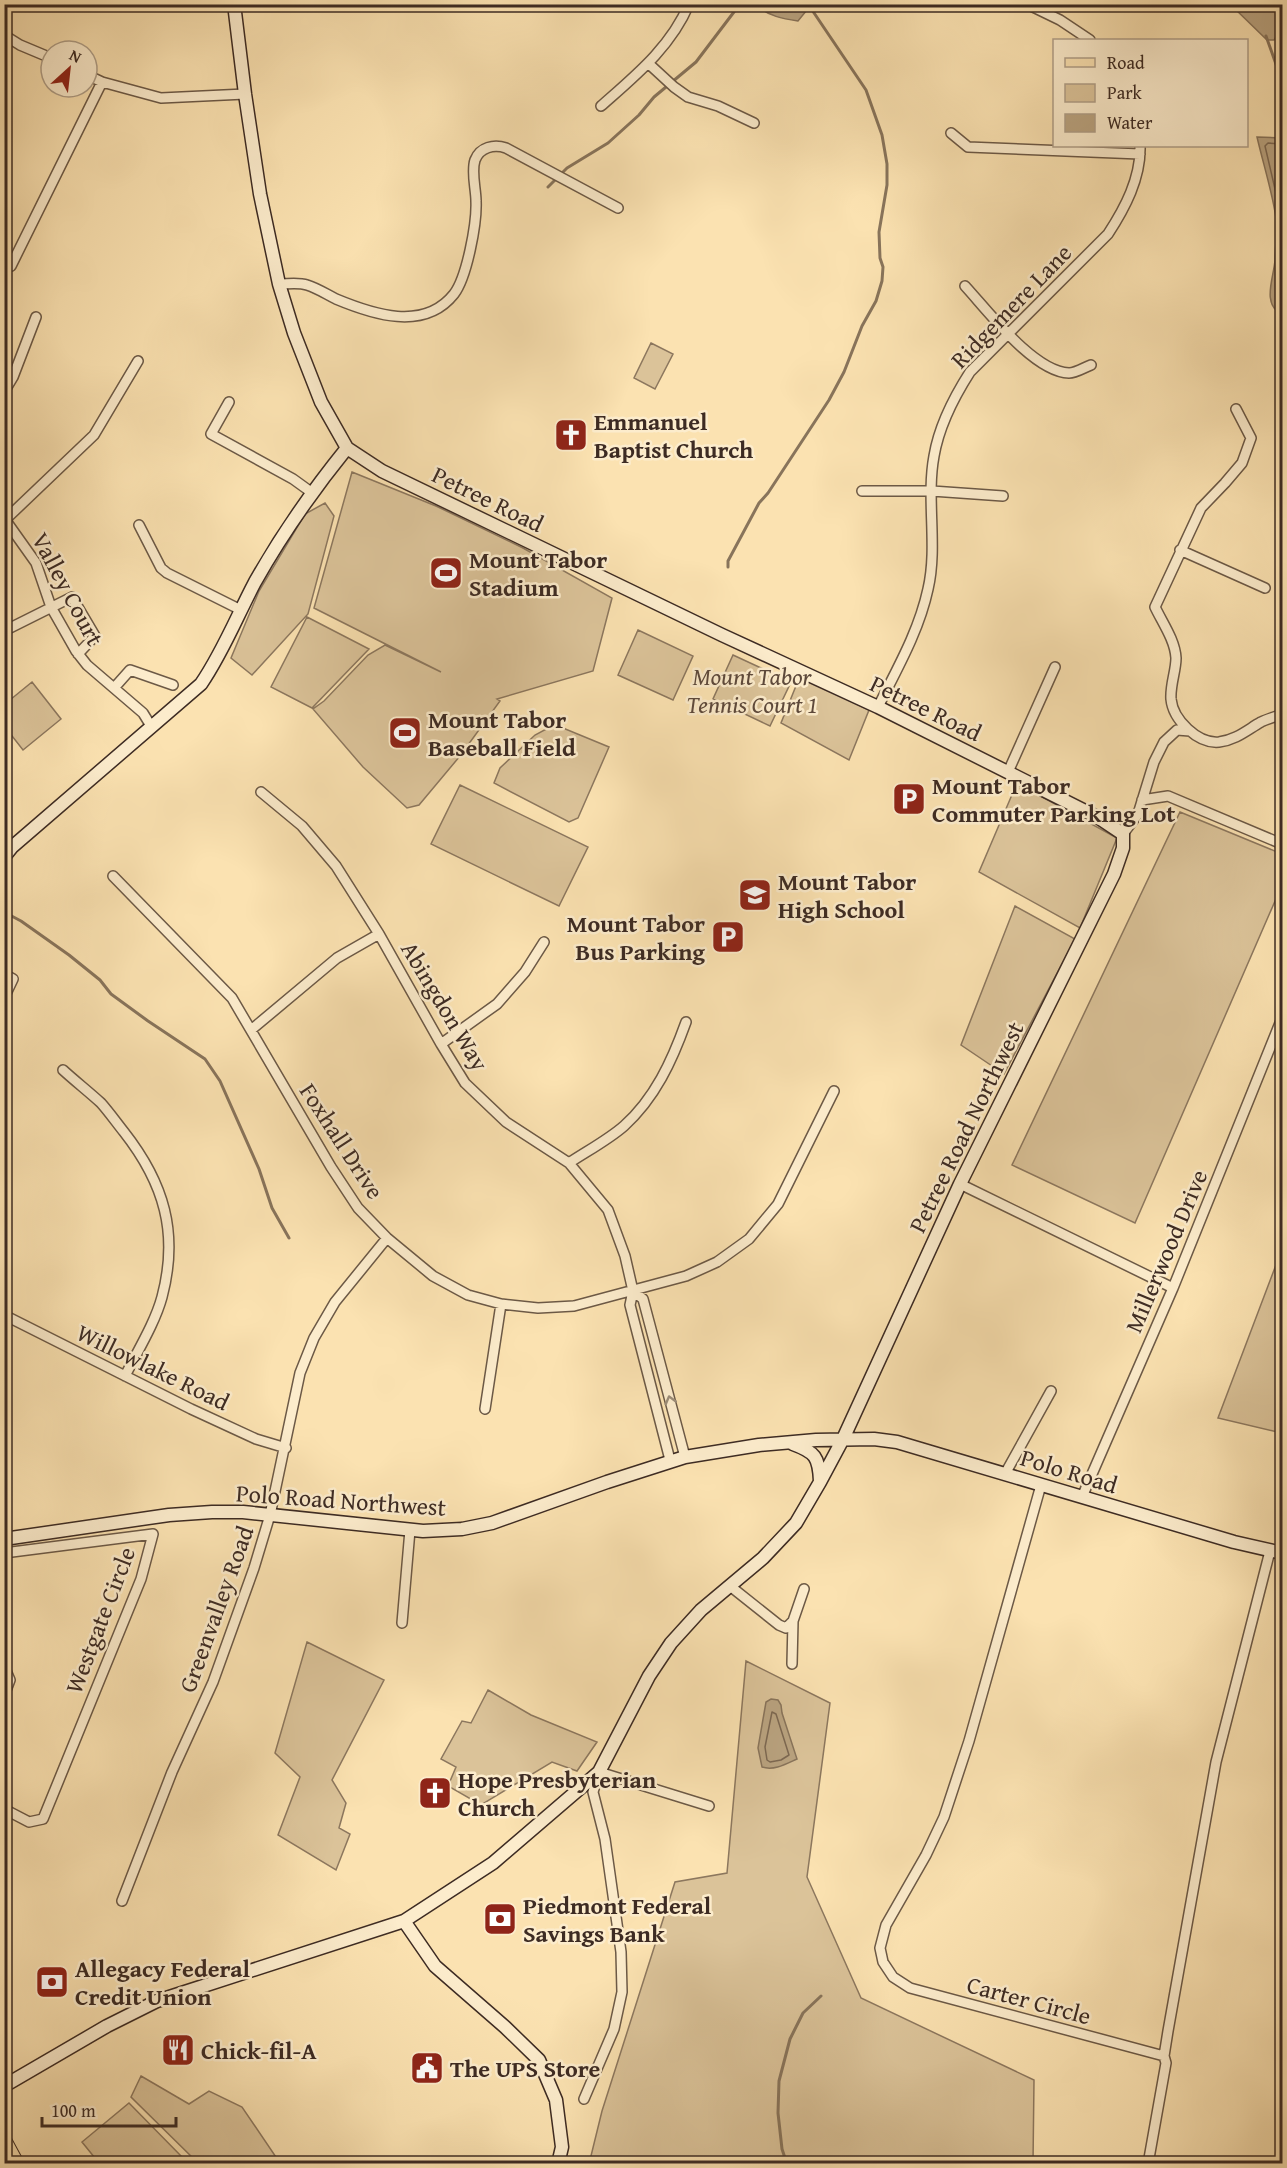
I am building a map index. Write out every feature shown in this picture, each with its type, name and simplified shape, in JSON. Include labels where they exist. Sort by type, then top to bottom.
[{"type":"main road","points":[[4,2140],[17,2163]]},
{"type":"street","name":"Petree Road","points":[[234,4],[260,195],[279,284],[309,374],[321,402],[347,448],[382,471],[878,707],[1099,818],[1123,834]]},
{"type":"street","points":[[601,106],[649,64],[676,28],[689,4]]},
{"type":"street","points":[[1028,4],[1060,20],[1088,39]]},
{"type":"street","points":[[4,35],[39,52]]},
{"type":"street","points":[[649,64],[688,97],[718,106],[754,123]]},
{"type":"street","points":[[99,81],[161,99],[245,94]]},
{"type":"street","points":[[8,264],[102,82]]},
{"type":"street","points":[[951,133],[968,147],[1140,150]]},
{"type":"street","points":[[279,284],[308,285],[356,306],[398,317],[421,316],[441,306],[458,287],[466,267],[476,207],[475,162],[482,151],[494,146],[506,148],[618,208]]},
{"type":"street","name":"Ridgemere Lane","points":[[878,707],[917,626],[929,587],[934,456],[943,424],[957,393],[970,372],[1108,234],[1124,211],[1133,185],[1140,150]]},
{"type":"street","points":[[964,286],[1031,357],[1050,367],[1070,373],[1091,364]]},
{"type":"street","points":[[4,392],[13,376],[36,317]]},
{"type":"street","points":[[5,519],[94,435],[138,361]]},
{"type":"street","points":[[229,402],[211,434],[293,479],[311,492]]},
{"type":"street","points":[[1236,409],[1251,438],[1242,463],[1201,507],[1155,607],[1171,640],[1176,658],[1172,704],[1190,731],[1207,740],[1218,742],[1238,737],[1262,721],[1282,714]]},
{"type":"street","points":[[7,848],[201,684],[222,649],[256,581],[311,492],[347,448]]},
{"type":"street","points":[[862,491],[932,491],[1003,496]]},
{"type":"street","name":"Valley Court","points":[[5,519],[36,563],[51,607],[78,654],[87,665],[143,713],[151,726]]},
{"type":"street","points":[[139,525],[161,568],[167,573],[241,610]]},
{"type":"street","points":[[1180,550],[1265,588]]},
{"type":"street","points":[[4,631],[72,597],[95,636],[78,654]]},
{"type":"street","points":[[1008,772],[1054,667]]},
{"type":"street","points":[[114,688],[130,670],[173,685]]},
{"type":"street","points":[[1123,834],[1138,814],[1154,762],[1164,742],[1177,730],[1190,731]]},
{"type":"street","name":"Abingdon Way","points":[[261,792],[302,826],[336,866],[379,934],[465,1083],[506,1122],[569,1163],[608,1210],[633,1291],[630,1305],[670,1460]]},
{"type":"street","points":[[1142,800],[1168,796],[1282,844]]},
{"type":"street","name":"Petree Road Northwest","points":[[599,1772],[649,1676],[671,1643],[701,1610],[763,1558],[796,1523],[820,1482],[843,1439],[960,1184],[1114,874],[1123,848],[1123,834]]},
{"type":"street","name":"Foxhall Drive","points":[[113,876],[232,998],[330,1167],[358,1208],[387,1238],[433,1276],[468,1295],[501,1304],[538,1308],[574,1306],[686,1276],[717,1262],[749,1239],[778,1204],[834,1091]]},
{"type":"street","points":[[251,1030],[337,958],[379,934]]},
{"type":"street","points":[[441,1044],[497,1004],[525,972],[544,942]]},
{"type":"street","points":[[4,974],[13,980],[4,998]]},
{"type":"street","name":"Millerwood Drive","points":[[1082,1497],[1173,1288],[1282,1018]]},
{"type":"street","points":[[569,1163],[623,1126],[653,1094],[674,1056],[686,1022]]},
{"type":"street","points":[[63,1070],[102,1104],[142,1155],[155,1180],[166,1214],[169,1247],[162,1298],[125,1376]]},
{"type":"street","points":[[960,1184],[1173,1288]]},
{"type":"street","name":"Greenvalley Road","points":[[122,1900],[172,1772],[213,1682],[254,1568],[270,1515],[286,1448],[300,1372],[314,1338],[335,1302],[387,1238]]},
{"type":"street","name":"Abingdon Way","points":[[633,1291],[643,1299],[685,1457]]},
{"type":"street","points":[[485,1409],[501,1304]]},
{"type":"street","name":"Willowlake Road","points":[[4,1315],[256,1439],[286,1448]]},
{"type":"street","points":[[1005,1474],[1051,1391]]},
{"type":"street","name":"Polo Road Northwest","points":[[4,1539],[150,1517],[212,1512],[444,1531],[492,1523],[670,1460],[716,1451],[789,1442],[843,1439]]},
{"type":"street","name":"Polo Road","points":[[843,1439],[897,1442],[1282,1553]]},
{"type":"street","points":[[789,1442],[808,1449],[819,1461],[820,1482]]},
{"type":"street","name":"Carter Circle","points":[[1041,1485],[969,1741],[944,1817],[926,1855],[886,1925],[880,1948],[883,1962],[893,1977],[910,1988],[1164,2056]]},
{"type":"street","points":[[150,1517],[153,1534]]},
{"type":"street","points":[[402,1623],[410,1530]]},
{"type":"street","name":"Westgate Circle","points":[[4,1552],[153,1534],[141,1579],[43,1819],[29,1822],[4,1809]]},
{"type":"street","points":[[1148,2163],[1166,2062],[1164,2056],[1216,1762],[1270,1551]]},
{"type":"street","points":[[730,1586],[782,1627],[790,1626],[794,1621]]},
{"type":"street","points":[[792,1664],[794,1621],[804,1589]]},
{"type":"street","points":[[4,1666],[10,1680],[4,1696]]},
{"type":"street","points":[[599,1772],[709,1806]]},
{"type":"street","points":[[4,2086],[107,2026],[157,2001],[404,1921],[493,1863],[599,1772]]},
{"type":"street","points":[[584,2099],[614,2029],[622,1992],[621,1952],[607,1850],[593,1792],[599,1772]]},
{"type":"street","points":[[404,1921],[435,1965],[539,2060],[555,2100],[562,2147],[558,2163]]},
{"type":"green space","points":[[651,343],[673,354],[655,389],[634,378]]},
{"type":"green space","name":"Mount Tabor Stadium","points":[[352,472],[436,506],[523,548],[612,598],[593,671],[497,699],[500,701],[460,756],[419,805],[407,808],[363,767],[313,709],[324,701],[368,655],[385,645],[441,672],[314,608]]},
{"type":"green space","points":[[325,503],[334,516],[308,614],[252,675],[231,658],[259,591],[305,514]]},
{"type":"green space","points":[[307,617],[369,649],[312,708],[271,687]]},
{"type":"green space","points":[[638,630],[693,656],[673,700],[618,675]]},
{"type":"green space","name":"Mount Tabor Tennis Court 1","points":[[733,655],[791,682],[770,726],[713,699]]},
{"type":"green space","points":[[800,676],[869,710],[849,760],[781,723]]},
{"type":"green space","points":[[32,682],[61,719],[23,750],[5,727],[5,704]]},
{"type":"green space","points":[[550,727],[563,728],[609,747],[578,818],[569,822],[494,783],[500,768],[535,735]]},
{"type":"green space","points":[[1017,783],[1117,838],[1080,928],[979,872]]},
{"type":"green space","points":[[460,785],[588,847],[559,906],[431,844]]},
{"type":"green space","points":[[1180,812],[1282,854],[1282,885],[1135,1223],[1012,1165]]},
{"type":"green space","points":[[1015,906],[1075,939],[1004,1074],[961,1045]]},
{"type":"green space","points":[[1282,1249],[1282,1433],[1218,1418]]},
{"type":"green space","points":[[307,1642],[384,1680],[332,1780],[346,1803],[339,1828],[350,1834],[336,1870],[278,1835],[300,1777],[275,1753]]},
{"type":"green space","points":[[746,1661],[830,1703],[807,1877],[861,1998],[1034,2080],[1033,2163],[589,2164],[602,2111],[675,1882],[727,1873]]},
{"type":"green space","points":[[488,1690],[531,1715],[597,1742],[577,1771],[552,1762],[481,1805],[448,1786],[456,1767],[441,1759],[462,1721],[471,1723]]},
{"type":"green space","points":[[141,2076],[189,2104],[209,2091],[242,2107],[280,2163],[198,2163],[131,2097]]},
{"type":"green space","points":[[129,2103],[184,2159],[180,2164],[99,2163],[82,2142]]},
{"type":"water","points":[[757,5],[811,5],[798,21],[771,14]]},
{"type":"water","points":[[1231,5],[1282,5],[1282,23],[1274,40],[1267,40]]},
{"type":"water","points":[[1257,137],[1282,138],[1282,314],[1276,310],[1270,297],[1277,223]]},
{"type":"water","points":[[771,1699],[778,1700],[781,1705],[797,1759],[780,1766],[766,1768],[762,1767],[758,1748],[766,1702]]},
{"type":"waterway","points":[[548,187],[567,168],[608,143],[639,115],[654,97],[696,62],[740,4]]},
{"type":"waterway","points":[[728,567],[728,561],[759,503],[768,493],[829,400],[844,372],[862,326],[876,301],[882,281],[883,267],[880,258],[879,232],[887,185],[887,164],[882,135],[866,90],[808,4]]},
{"type":"waterway","points":[[1266,36],[1282,81]]},
{"type":"waterway","points":[[4,912],[21,921],[69,955],[100,980],[111,994],[205,1059],[220,1081],[259,1169],[272,1208],[289,1238]]},
{"type":"waterway","points":[[787,2164],[782,2149],[778,2113],[779,2081],[790,2039],[803,2013],[821,1996]]},
{"type":"place","name":"Emmanuel Baptist Church","points":[[571,435]]},
{"type":"place","name":"Mount Tabor Stadium","points":[[446,573]]},
{"type":"place","name":"Mount Tabor Baseball Field","points":[[405,733]]},
{"type":"place","name":"Mount Tabor Commuter Parking Lot","points":[[909,799]]},
{"type":"place","name":"Mount Tabor High School","points":[[755,895]]},
{"type":"place","name":"Mount Tabor Bus Parking","points":[[728,937]]},
{"type":"place","name":"Hope Presbyterian Church","points":[[435,1793]]},
{"type":"place","name":"Piedmont Federal Savings Bank","points":[[500,1919]]},
{"type":"place","name":"Allegacy Federal Credit Union","points":[[52,1982]]},
{"type":"place","name":"Chick-fil-A","points":[[178,2050]]},
{"type":"place","name":"The UPS Store","points":[[427,2068]]}]
